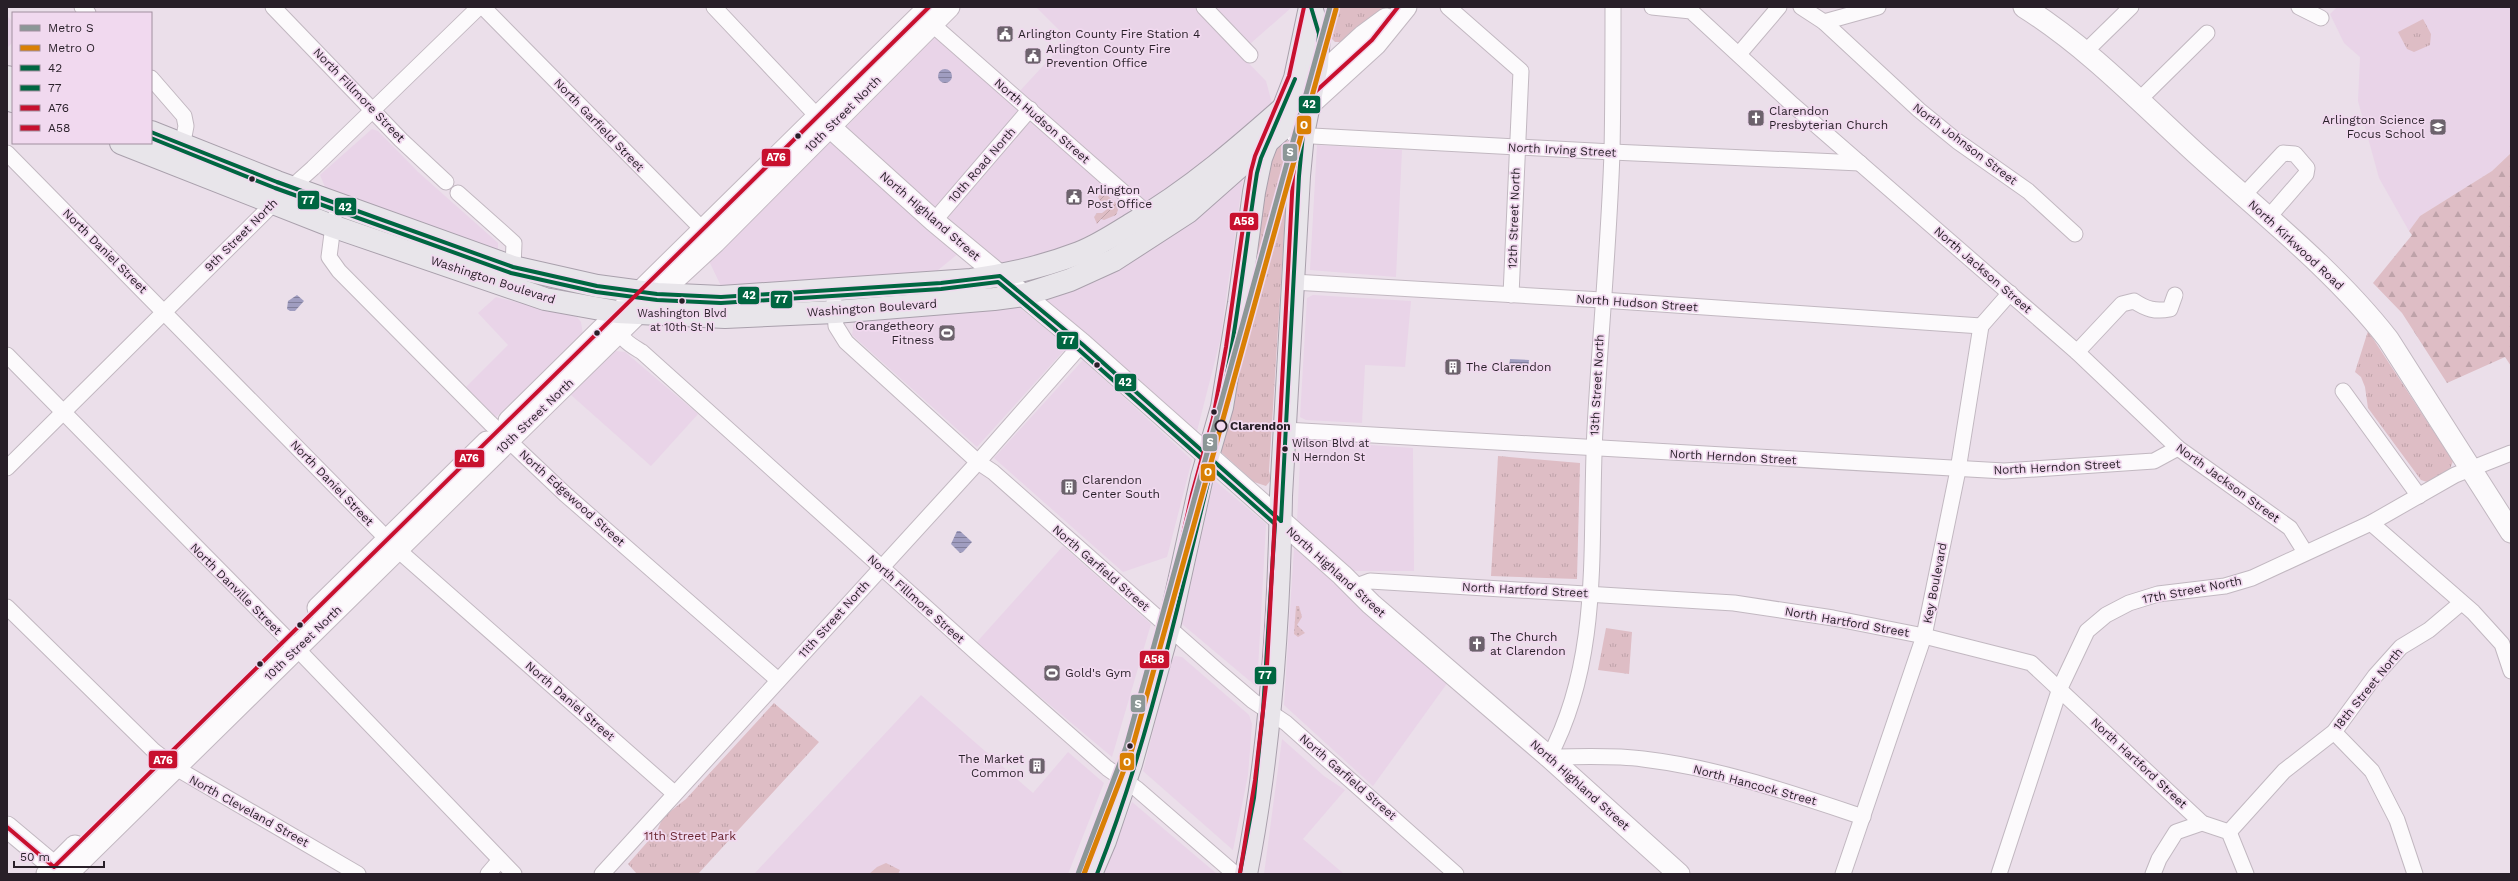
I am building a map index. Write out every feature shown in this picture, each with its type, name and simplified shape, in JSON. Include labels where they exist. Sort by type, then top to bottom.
[{"type":"main road","name":"10th Street North","points":[[58,872],[624,320],[647,293],[708,236],[823,122],[927,15],[949,7]]},
{"type":"main road","points":[[1246,874],[1260,799],[1268,711],[1281,521],[1293,282],[1303,134],[1317,65],[1319,34],[1311,7]]},
{"type":"main road","points":[[1091,874],[1126,781],[1169,628],[1208,457],[1222,407],[1240,303],[1254,192],[1261,158],[1266,143],[1283,108],[1295,78],[1311,7]]},
{"type":"main road","name":"Washington Boulevard","points":[[126,144],[180,155],[292,187],[508,277],[545,299],[624,320],[835,312],[1024,295],[1093,271],[1114,260],[1205,174],[1314,81],[1363,36],[1402,7]]},
{"type":"main road","name":"Washington Boulevard","points":[[152,133],[180,155],[274,202],[332,226],[508,277],[647,293],[721,297],[941,283],[1000,276],[1080,252],[1151,225],[1210,195],[1376,44],[1406,7]]},
{"type":"main road","name":"North Kirkwood Road","points":[[2024,7],[2088,49]]},
{"type":"main road","name":"North Kirkwood Road","points":[[2048,7],[2088,49],[2270,215],[2368,313],[2388,339],[2476,468],[2511,514]]},
{"type":"main road","name":"North Highland Street","points":[[823,122],[934,221],[1082,344],[1679,874]]},
{"type":"main road","name":"North Kirkwood Road","points":[[2476,468],[2511,532]]},
{"type":"main road","points":[[7,827],[58,872]]},
{"type":"street","name":"North Fillmore Street","points":[[274,7],[401,140],[446,182]]},
{"type":"street","name":"9th Street North","points":[[7,468],[274,202],[292,187],[480,7]]},
{"type":"street","name":"North Garfield Street","points":[[483,7],[708,236]]},
{"type":"street","name":"North Highland Street","points":[[714,7],[823,122]]},
{"type":"street","points":[[1204,7],[1250,55]]},
{"type":"street","name":"12th Street North","points":[[1448,7],[1521,71],[1511,295]]},
{"type":"street","name":"13th Street North","points":[[1549,757],[1560,736],[1572,701],[1586,638],[1591,593],[1594,449],[1612,152],[1613,7]]},
{"type":"street","name":"North Jackson Street","points":[[1652,7],[1691,11],[1860,163],[2077,352],[2178,448],[2290,528],[2305,552]]},
{"type":"street","points":[[1739,54],[1780,7]]},
{"type":"street","name":"North Johnson Street","points":[[1801,7],[1824,22],[1919,110],[1957,141],[2028,191],[2075,234]]},
{"type":"street","points":[[1824,22],[1878,7]]},
{"type":"street","points":[[2088,49],[2131,7]]},
{"type":"street","points":[[2299,7],[2321,18]]},
{"type":"street","name":"North Hudson Street","points":[[927,15],[1140,207],[1151,225]]},
{"type":"street","points":[[2141,98],[2207,33]]},
{"type":"street","points":[[152,79],[184,116],[186,126],[180,155]]},
{"type":"street","name":"10th Road North","points":[[934,221],[1030,109]]},
{"type":"street","name":"North Irving Street","points":[[1266,143],[1283,136],[1303,134],[1612,152],[1860,163]]},
{"type":"street","name":"North Daniel Street","points":[[7,153],[393,545],[674,793]]},
{"type":"street","points":[[2246,193],[2283,153],[2295,154],[2307,168],[2306,174],[2270,215]]},
{"type":"street","points":[[458,193],[514,243],[508,277]]},
{"type":"street","name":"North Edgewood Street","points":[[338,205],[332,226],[329,257],[332,264],[504,436],[565,494],[778,680]]},
{"type":"street","name":"North Hudson Street","points":[[1293,282],[1602,300],[1981,326]]},
{"type":"street","name":"North Garfield Street","points":[[832,290],[836,326],[846,342],[978,462],[993,472],[1253,701],[1286,723],[1456,874]]},
{"type":"street","points":[[1981,326],[2010,293]]},
{"type":"street","points":[[2077,352],[2122,304],[2134,301],[2144,308],[2158,311],[2170,309],[2175,295]]},
{"type":"street","name":"North Fillmore Street","points":[[624,320],[626,344],[642,352],[678,386],[1107,768],[1126,781],[1235,874]]},
{"type":"street","name":"Key Boulevard","points":[[1843,874],[1924,636],[1958,470],[1981,326]]},
{"type":"street","name":"11th Street North","points":[[608,872],[674,793],[978,462],[1082,344]]},
{"type":"street","name":"North Danville Street","points":[[7,355],[291,644],[514,874]]},
{"type":"street","points":[[2343,391],[2419,496]]},
{"type":"street","name":"North Herndon Street","points":[[1285,430],[1958,470],[2004,471],[2154,461],[2178,448]]},
{"type":"street","name":"17th Street North","points":[[1999,874],[2060,688],[2087,631],[2106,615],[2128,603],[2158,594],[2225,586],[2252,578],[2280,566],[2305,552],[2371,523],[2455,474],[2476,468],[2511,453]]},
{"type":"street","points":[[2371,523],[2460,603],[2474,612],[2502,644],[2511,671]]},
{"type":"street","name":"North Hartford Street","points":[[1354,587],[1370,581],[1591,593],[1734,603],[1833,618],[1924,636],[2031,663],[2060,688],[2202,823],[2229,832]]},
{"type":"street","name":"18th Street North","points":[[2229,832],[2284,771],[2334,732],[2375,676],[2401,647],[2429,630],[2460,603]]},
{"type":"street","name":"North Cleveland Street","points":[[7,607],[170,763],[358,874]]},
{"type":"street","points":[[2334,732],[2372,771],[2397,820],[2414,874]]},
{"type":"street","name":"North Hancock Street","points":[[1549,757],[1642,759],[1702,768],[1771,787],[1863,816]]},
{"type":"street","points":[[2153,874],[2159,859],[2176,832],[2202,823]]},
{"type":"street","points":[[2229,832],[2246,874]]},
{"type":"street","points":[[488,874],[500,860]]},
{"type":"shaded area","points":[[1036,7],[1194,7],[1266,81],[1273,107],[1167,194],[1145,204],[1017,94],[1068,39]]},
{"type":"shaded area","points":[[1215,7],[1292,7],[1250,44]]},
{"type":"shaded area","name":"Arlington Science Focus School","points":[[2337,7],[2511,7],[2511,153],[2492,171],[2420,216],[2409,231],[2379,178],[2358,101],[2360,57],[2344,43],[2330,14]]},
{"type":"shaded area","points":[[7,16],[12,21],[12,43],[7,48]]},
{"type":"shaded area","points":[[935,37],[1128,204],[1130,214],[1065,247],[1001,266],[843,130]]},
{"type":"shaded area","points":[[942,69],[948,69],[952,73],[952,79],[948,83],[942,83],[938,79],[938,73]]},
{"type":"shaded area","points":[[372,129],[378,131],[418,172],[498,243],[498,250],[494,252],[330,191],[325,187],[320,175]]},
{"type":"shaded area","points":[[831,141],[959,253],[932,275],[721,286],[709,261]]},
{"type":"shaded area","points":[[1317,145],[1402,150],[1396,277],[1310,270]]},
{"type":"shaded area","points":[[1243,178],[1220,341],[1197,431],[1046,301],[1100,280],[1190,222]]},
{"type":"shaded area","points":[[297,295],[304,301],[295,311],[290,311],[287,309],[288,301]]},
{"type":"shaded area","points":[[1313,295],[1411,301],[1405,367],[1365,365],[1362,423],[1306,420],[1300,417],[1307,298]]},
{"type":"shaded area","points":[[496,297],[577,317],[581,322],[583,334],[496,417],[466,387],[508,345],[478,313]]},
{"type":"shaded area","points":[[1016,305],[1068,346],[977,447],[852,335],[854,322]]},
{"type":"shaded area","points":[[616,351],[625,352],[698,414],[651,466],[570,394]]},
{"type":"shaded area","points":[[1510,359],[1529,360],[1528,369],[1509,368]]},
{"type":"shaded area","points":[[1083,360],[1192,460],[1167,557],[1123,572],[994,458]]},
{"type":"shaded area","points":[[1301,440],[1413,448],[1414,571],[1354,571],[1297,522]]},
{"type":"shaded area","points":[[1214,480],[1266,524],[1257,687],[1182,624]]},
{"type":"shaded area","points":[[957,531],[960,531],[972,542],[963,552],[960,553],[951,544]]},
{"type":"shaded area","points":[[1063,546],[1151,624],[1112,757],[976,643]]},
{"type":"shaded area","points":[[1294,548],[1448,682],[1373,786],[1284,705]]},
{"type":"shaded area","points":[[1175,656],[1182,657],[1249,715],[1252,724],[1248,775],[1233,850],[1143,771],[1170,663]]},
{"type":"shaded area","points":[[921,695],[1033,793],[1068,752],[1104,783],[1068,874],[754,874]]},
{"type":"shaded area","points":[[1282,739],[1324,776],[1345,790],[1303,839],[1344,874],[1264,874]]},
{"type":"shaded area","points":[[1132,802],[1217,874],[1104,874]]},
{"type":"green space","points":[[1328,7],[1384,7],[1345,42],[1335,42],[1329,36]]},
{"type":"green space","points":[[2423,19],[2431,34],[2430,45],[2414,52],[2407,49],[2398,32]]},
{"type":"green space","points":[[1282,141],[1287,141],[1293,145],[1291,181],[1287,186],[1269,471],[1271,480],[1266,486],[1254,482],[1222,453],[1219,447],[1268,157]]},
{"type":"green space","points":[[2511,153],[2511,366],[2505,357],[2447,383],[2402,313],[2373,283],[2412,235],[2409,231],[2420,216],[2492,171]]},
{"type":"green space","points":[[1103,191],[1104,195],[1107,195],[1117,204],[1118,210],[1116,215],[1104,220],[1101,219],[1097,224],[1094,217],[1097,213],[1102,213],[1106,210],[1105,202],[1100,201],[1098,197]]},
{"type":"green space","points":[[2368,331],[2453,461],[2450,469],[2427,482],[2421,480],[2368,408],[2365,387],[2361,377],[2355,372]]},
{"type":"green space","points":[[1498,456],[1580,463],[1577,579],[1491,576]]},
{"type":"green space","points":[[1296,606],[1299,606],[1302,617],[1297,625],[1305,633],[1298,637],[1294,634]]},
{"type":"green space","points":[[1606,628],[1632,632],[1629,674],[1598,670]]},
{"type":"green space","name":"11th Street Park","points":[[774,703],[819,742],[698,874],[637,874],[628,864],[657,831],[663,817],[686,799]]},
{"type":"green space","points":[[886,863],[900,870],[898,874],[869,874],[877,867]]},
{"type":"metro line","name":"S","points":[[1078,874],[1126,747],[1330,7]]},
{"type":"metro line","name":"O","points":[[1084,874],[1132,749],[1336,9]]},
{"type":"transit line","name":"A76","points":[[7,827],[54,867],[929,7]]},
{"type":"transit line","name":"A58","points":[[1085,872],[1103,828],[1133,738],[1158,646],[1192,494],[1213,418],[1226,347],[1251,171],[1255,156],[1289,76],[1304,7]]},
{"type":"transit line","name":"42","points":[[1281,521],[1299,176],[1303,134],[1317,65],[1319,34],[1311,7]]},
{"type":"transit line","name":"A58","points":[[1240,873],[1255,780],[1266,685],[1293,176],[1303,103],[1372,40],[1398,7]]},
{"type":"transit line","name":"42","points":[[1208,457],[1225,387],[1237,316],[1257,173],[1261,158],[1295,79]]},
{"type":"transit line","name":"42","points":[[152,132],[277,182],[513,267],[597,286],[657,294],[721,297],[941,283],[1000,276],[1082,344],[1281,521]]},
{"type":"transit line","name":"77","points":[[152,138],[275,188],[511,273],[596,292],[657,300],[721,303],[941,289],[998,282],[1078,349],[1275,524],[1263,711],[1254,798],[1240,873]]},
{"type":"transit line","name":"77","points":[[1097,874],[1133,772],[1148,720],[1176,616],[1214,458]]},
{"type":"place","name":"Arlington County Fire Station 4","points":[[1005,34]]},
{"type":"place","name":"Arlington County Fire Prevention Office","points":[[1033,56]]},
{"type":"place","name":"Clarendon Presbyterian Church","points":[[1756,118]]},
{"type":"place","name":"Arlington Science Focus School","points":[[2438,127]]},
{"type":"place","name":"Arlington Post Office","points":[[1074,197]]},
{"type":"place","name":"Washington Blvd at 10th St N","points":[[682,301]]},
{"type":"place","name":"Orangetheory Fitness","points":[[947,333]]},
{"type":"place","name":"The Clarendon","points":[[1453,367]]},
{"type":"place","name":"Clarendon","points":[[1221,426]]},
{"type":"place","name":"Wilson Blvd at N Herndon St","points":[[1285,449]]},
{"type":"place","name":"Clarendon Center South","points":[[1069,487]]},
{"type":"place","name":"The Church at Clarendon","points":[[1477,644]]},
{"type":"place","name":"Gold's Gym","points":[[1052,673]]},
{"type":"place","name":"The Market Common","points":[[1037,766]]}]
